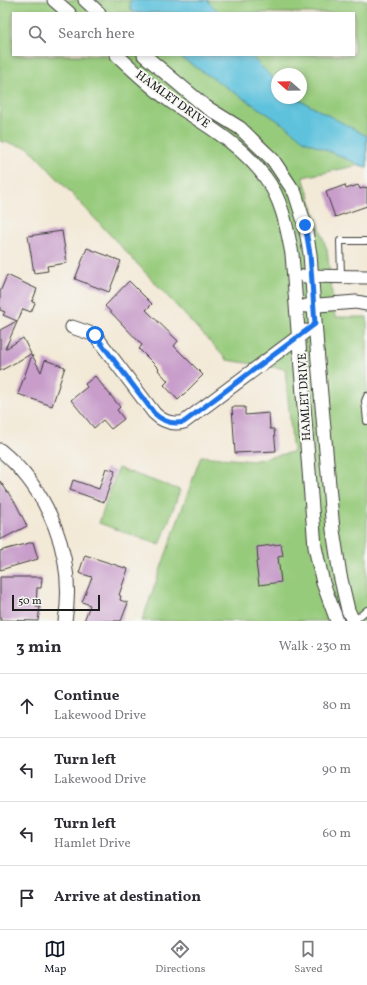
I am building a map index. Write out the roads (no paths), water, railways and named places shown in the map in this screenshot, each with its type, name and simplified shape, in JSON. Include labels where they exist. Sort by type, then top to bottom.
[{"type":"street","points":[[54,0],[68,12]]},
{"type":"street","points":[[85,0],[97,9]]},
{"type":"street","name":"HAMLET DRIVE","points":[[118,56],[157,91],[231,140],[265,177],[278,200],[287,226],[295,277],[306,443],[315,547],[322,583],[337,621]]},
{"type":"street","name":"HAMLET DRIVE","points":[[145,56],[206,107],[240,128],[273,160],[295,193],[305,225],[312,276],[333,530],[348,610],[353,621]]},
{"type":"street","points":[[295,277],[341,275],[367,277]]},
{"type":"street","points":[[298,306],[356,302],[367,304]]},
{"type":"street","points":[[72,327],[95,335],[154,413],[160,419],[176,424],[184,422],[315,324]]},
{"type":"street","points":[[0,450],[34,488],[55,526],[62,550],[68,592],[65,621]]},
{"type":"lane","points":[[341,275],[340,241],[367,241]]},
{"type":"lane","points":[[367,396],[367,421]]},
{"type":"lane","points":[[353,621],[367,610]]},
{"type":"water","points":[[130,0],[207,0],[219,12],[133,12],[130,8]]},
{"type":"water","points":[[179,56],[251,56],[271,76],[271,104],[307,104],[367,136],[367,168],[303,140],[289,128]]}]
